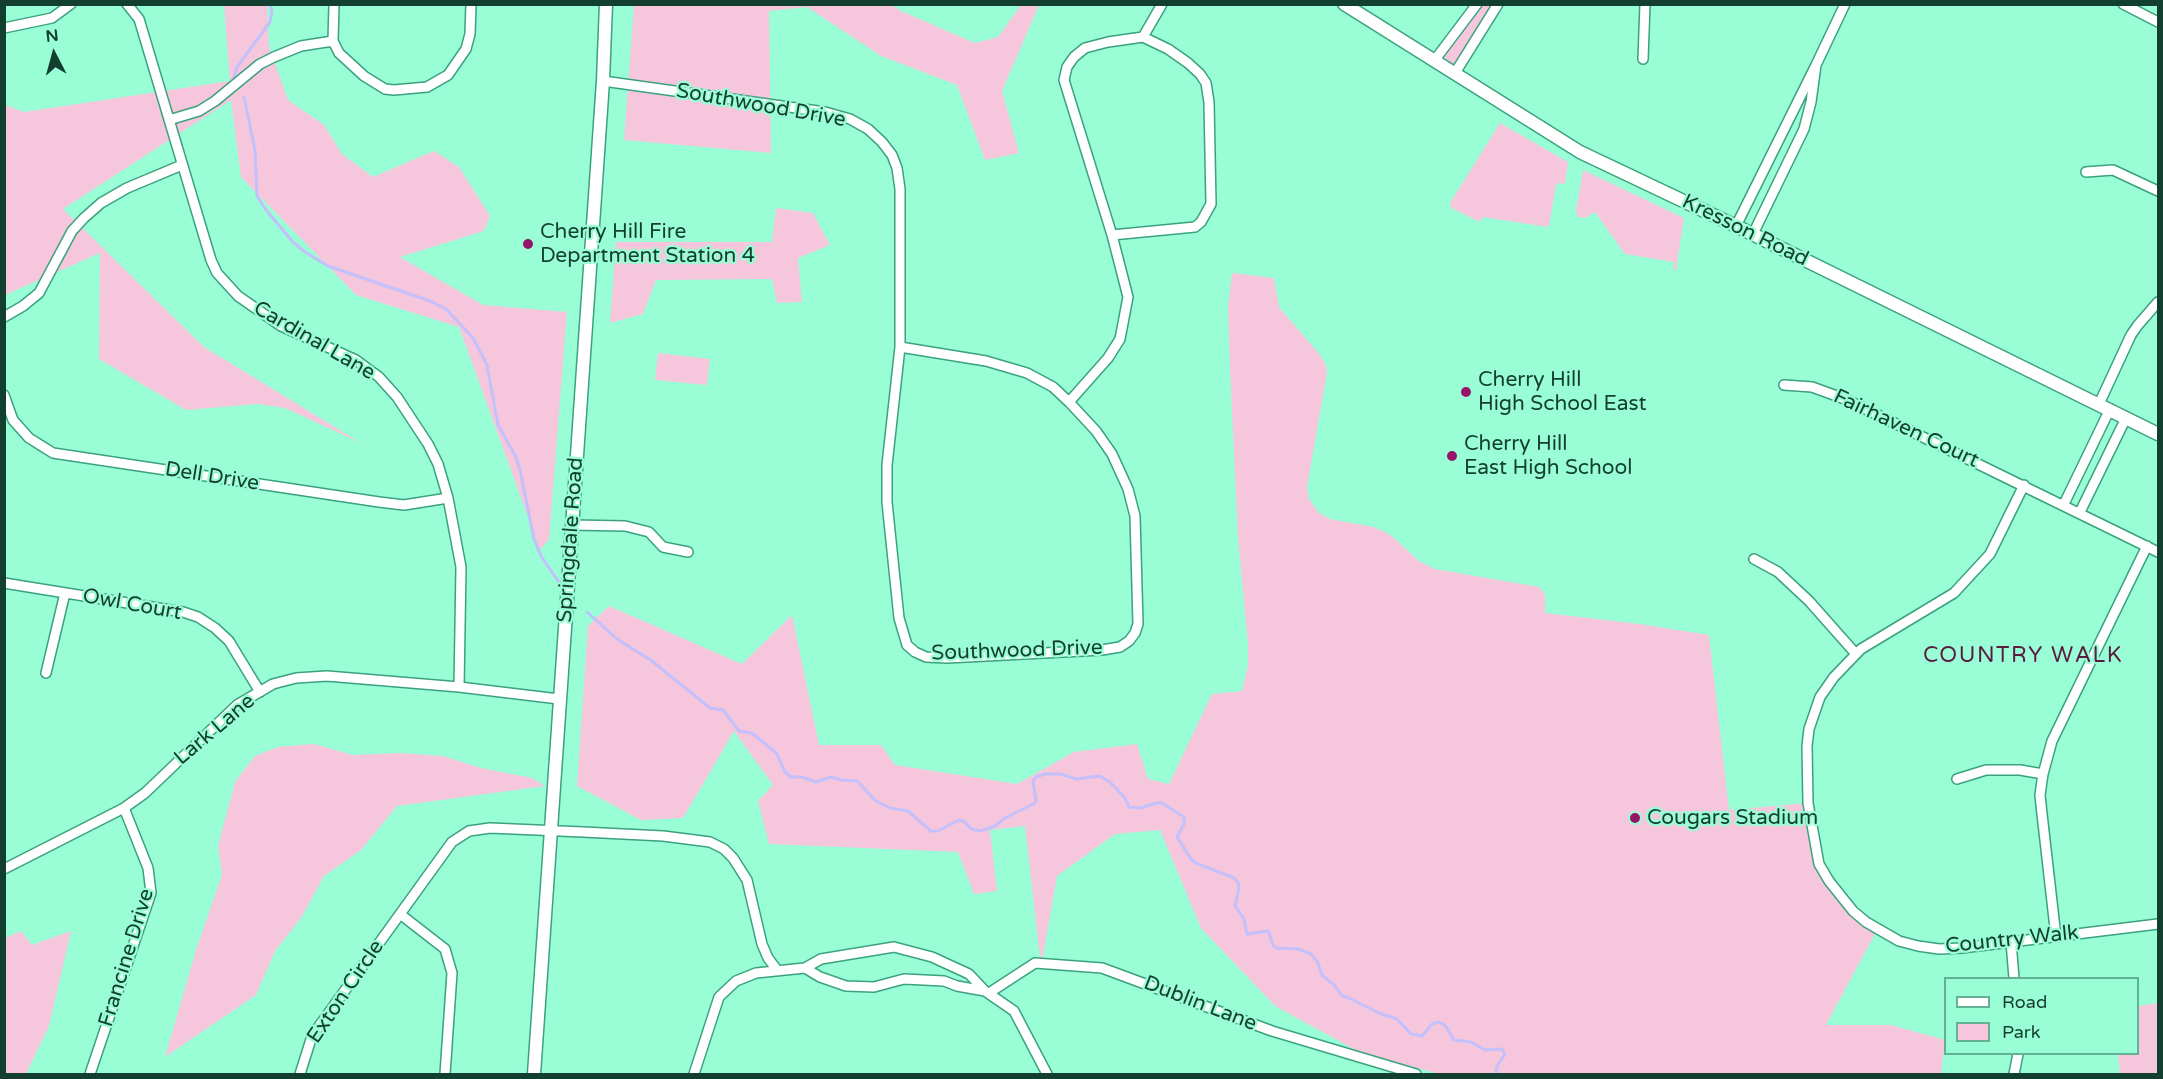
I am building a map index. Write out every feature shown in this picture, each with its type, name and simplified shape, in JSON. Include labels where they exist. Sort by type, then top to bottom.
[{"type":"main road","name":"Springdale Road","points":[[534,1074],[603,81],[606,4]]},
{"type":"main road","name":"Kresson Road","points":[[1344,4],[1580,152],[1753,234],[2158,434]]},
{"type":"street","points":[[4,28],[52,18],[71,4]]},
{"type":"street","name":"Cardinal Lane","points":[[127,4],[139,19],[211,260],[217,273],[238,296],[281,326],[356,360],[379,377],[398,397],[438,464],[448,498],[461,567],[459,687]]},
{"type":"street","points":[[334,4],[333,41],[339,52],[353,68],[385,88],[394,90],[427,87],[448,75],[466,49],[470,33],[471,4]]},
{"type":"street","points":[[1143,37],[1162,4]]},
{"type":"street","points":[[1434,61],[1477,4]]},
{"type":"street","points":[[1455,74],[1498,4]]},
{"type":"street","points":[[1643,59],[1645,4]]},
{"type":"street","points":[[1736,226],[1845,4]]},
{"type":"street","points":[[2123,4],[2158,22]]},
{"type":"street","points":[[1070,402],[1108,358],[1120,339],[1128,297],[1112,236],[1064,80],[1067,67],[1074,57],[1086,48],[1143,37],[1168,49],[1188,63],[1206,83],[1209,102],[1211,204],[1202,222],[1195,227],[1112,236]]},
{"type":"street","points":[[169,120],[199,111],[215,102],[260,64],[274,57],[301,46],[333,41]]},
{"type":"street","points":[[1753,234],[1804,129],[1811,102],[1816,65]]},
{"type":"street","name":"Southwood Drive","points":[[603,81],[825,112],[850,119],[868,129],[882,142],[895,161],[900,189],[900,347],[887,465],[887,502],[899,618],[908,645],[915,652],[926,657],[947,658],[1102,650],[1120,647],[1135,633],[1138,624],[1135,516],[1128,489],[1112,454],[1096,431],[1053,387],[1027,373],[986,361],[900,347]]},
{"type":"street","points":[[4,317],[39,293],[72,231],[101,203],[127,188],[182,165]]},
{"type":"street","points":[[2086,172],[2113,170],[2158,191]]},
{"type":"street","points":[[2064,504],[2105,407],[2131,335],[2158,302]]},
{"type":"street","name":"Fairhaven Court","points":[[1784,385],[1812,387],[1845,399],[2024,484]]},
{"type":"street","name":"Dell Drive","points":[[4,395],[13,420],[29,438],[53,453],[404,505],[448,498]]},
{"type":"street","points":[[2080,512],[2126,418]]},
{"type":"street","points":[[2024,484],[2158,552]]},
{"type":"street","name":"Country Walk","points":[[2024,484],[1990,554],[1954,593],[1891,629],[1856,654],[1834,677],[1820,698],[1809,729],[1807,746],[1808,803],[1819,864],[1829,881],[1853,911],[1877,930],[1899,941],[1939,949],[2158,924]]},
{"type":"street","points":[[572,525],[625,526],[649,532],[663,547],[688,552]]},
{"type":"street","points":[[2056,937],[2040,795],[2043,774],[2052,741],[2147,546]]},
{"type":"street","points":[[1754,559],[1778,572],[1809,601],[1856,654]]},
{"type":"street","name":"Owl Court","points":[[4,583],[183,612],[198,617],[229,641],[260,692]]},
{"type":"street","points":[[46,673],[65,593]]},
{"type":"street","name":"Lark Lane","points":[[4,869],[124,808],[145,793],[237,705],[273,684],[296,678],[327,676],[459,687],[559,699]]},
{"type":"street","points":[[1957,778],[1986,770],[2020,770],[2043,774]]},
{"type":"street","name":"Francine Drive","points":[[90,1074],[151,893],[148,868],[124,808]]},
{"type":"street","name":"Exton Circle","points":[[300,1074],[312,1036],[452,842],[469,831],[490,828],[550,830],[681,838],[710,842],[724,849],[742,869],[747,880],[762,944],[777,970]]},
{"type":"street","points":[[400,914],[445,950],[452,973],[445,1074]]},
{"type":"street","points":[[2011,942],[2014,977]]},
{"type":"street","points":[[694,1074],[719,997],[736,981],[756,973],[805,968],[820,959],[894,947],[932,957],[969,974],[987,992],[1014,1011],[1047,1074]]},
{"type":"street","name":"Dublin Lane","points":[[987,992],[1035,963],[1102,968],[1272,1031],[1416,1074]]},
{"type":"street","points":[[805,968],[820,977],[846,986],[874,987],[904,979],[944,981],[987,992]]},
{"type":"street","points":[[2014,1074],[2018,1055]]},
{"type":"green space","points":[[224,5],[267,5],[269,47],[288,100],[324,125],[342,154],[373,177],[434,151],[459,167],[490,216],[484,231],[400,257],[483,305],[567,312],[549,539],[540,550],[459,327],[356,295],[241,177],[231,100],[63,209],[204,347],[361,443],[285,408],[257,404],[186,410],[99,359],[100,253],[5,295],[5,105],[24,112],[230,81]]},
{"type":"green space","points":[[634,5],[892,5],[975,43],[998,37],[1021,5],[1039,5],[1002,91],[1019,153],[985,160],[957,85],[881,56],[807,7],[769,11],[771,153],[624,140]]},
{"type":"green space","points":[[1477,5],[1498,5],[1455,73],[1434,61]]},
{"type":"green space","points":[[1500,123],[1568,162],[1565,184],[1556,185],[1547,227],[1483,217],[1480,222],[1451,208],[1450,203]]},
{"type":"green space","points":[[1583,170],[1684,218],[1676,270],[1673,270],[1674,262],[1625,254],[1595,212],[1585,218],[1578,217],[1576,211]]},
{"type":"green space","points":[[776,208],[813,213],[830,245],[798,258],[802,302],[777,303],[772,279],[656,280],[643,314],[610,323],[616,242],[772,242]]},
{"type":"green space","points":[[1232,273],[1274,278],[1279,307],[1326,365],[1327,373],[1307,487],[1309,499],[1319,513],[1330,519],[1373,527],[1385,532],[1419,561],[1435,569],[1539,587],[1545,594],[1545,613],[1709,635],[1729,810],[1808,803],[1819,864],[1829,881],[1877,930],[1826,1025],[1891,1025],[1944,1040],[1941,1074],[1440,1074],[1361,1053],[1275,1006],[1201,928],[1160,830],[1115,834],[1057,876],[1041,967],[1025,826],[990,830],[997,891],[974,894],[958,852],[769,844],[758,801],[773,785],[734,731],[683,818],[641,820],[577,786],[588,626],[609,606],[742,664],[792,615],[819,745],[881,745],[895,765],[1017,784],[1074,752],[1137,744],[1148,779],[1169,784],[1212,694],[1242,691],[1248,665],[1238,538],[1228,308]]},
{"type":"green space","points":[[658,353],[710,359],[707,385],[655,380]]},
{"type":"green space","points":[[314,744],[353,755],[400,753],[443,756],[481,768],[532,778],[545,786],[397,806],[361,850],[324,876],[301,918],[275,951],[256,995],[165,1057],[197,947],[222,875],[218,846],[235,782],[255,756],[278,747]]},
{"type":"green space","points":[[21,931],[32,945],[71,931],[49,1026],[26,1074],[5,1074],[5,938]]},
{"type":"green space","points":[[2158,1003],[2158,1074],[2120,1074],[2118,1055],[2139,1055],[2139,1006]]},
{"type":"waterway","points":[[234,78],[237,67],[270,22],[272,11],[270,4]]},
{"type":"waterway","points":[[244,97],[255,150],[257,196],[293,242],[328,266],[430,301],[446,309],[473,338],[487,365],[498,425],[516,457],[520,470],[534,539],[541,556],[560,584]]},
{"type":"waterway","points":[[587,612],[617,639],[652,661],[710,708],[723,710],[739,731],[756,736],[777,754],[785,772],[791,777],[802,777],[816,782],[831,777],[857,781],[876,801],[890,808],[908,811],[931,831],[938,831],[959,820],[964,821],[971,829],[980,831],[995,826],[1005,818],[1035,803],[1033,781],[1036,777],[1045,774],[1061,774],[1076,779],[1100,776],[1111,783],[1125,798],[1129,807],[1141,808],[1162,803],[1184,817],[1184,824],[1177,837],[1191,859],[1234,878],[1238,882],[1235,906],[1244,919],[1247,934],[1268,931],[1276,948],[1298,949],[1311,954],[1317,961],[1322,975],[1335,986],[1342,996],[1397,1019],[1411,1034],[1422,1036],[1432,1024],[1438,1022],[1445,1025],[1454,1040],[1471,1042],[1485,1050],[1502,1049],[1505,1054],[1497,1066],[1496,1074]]},
{"type":"place","name":"Cherry Hill Fire Department Station 4","points":[[528,244]]},
{"type":"place","name":"Cherry Hill High School East","points":[[1466,392]]},
{"type":"place","name":"Cherry Hill East High School","points":[[1452,456]]},
{"type":"place","name":"Cougars Stadium","points":[[1635,818]]},
{"type":"district","name":"COUNTRY WALK","points":[[2023,656]]}]
